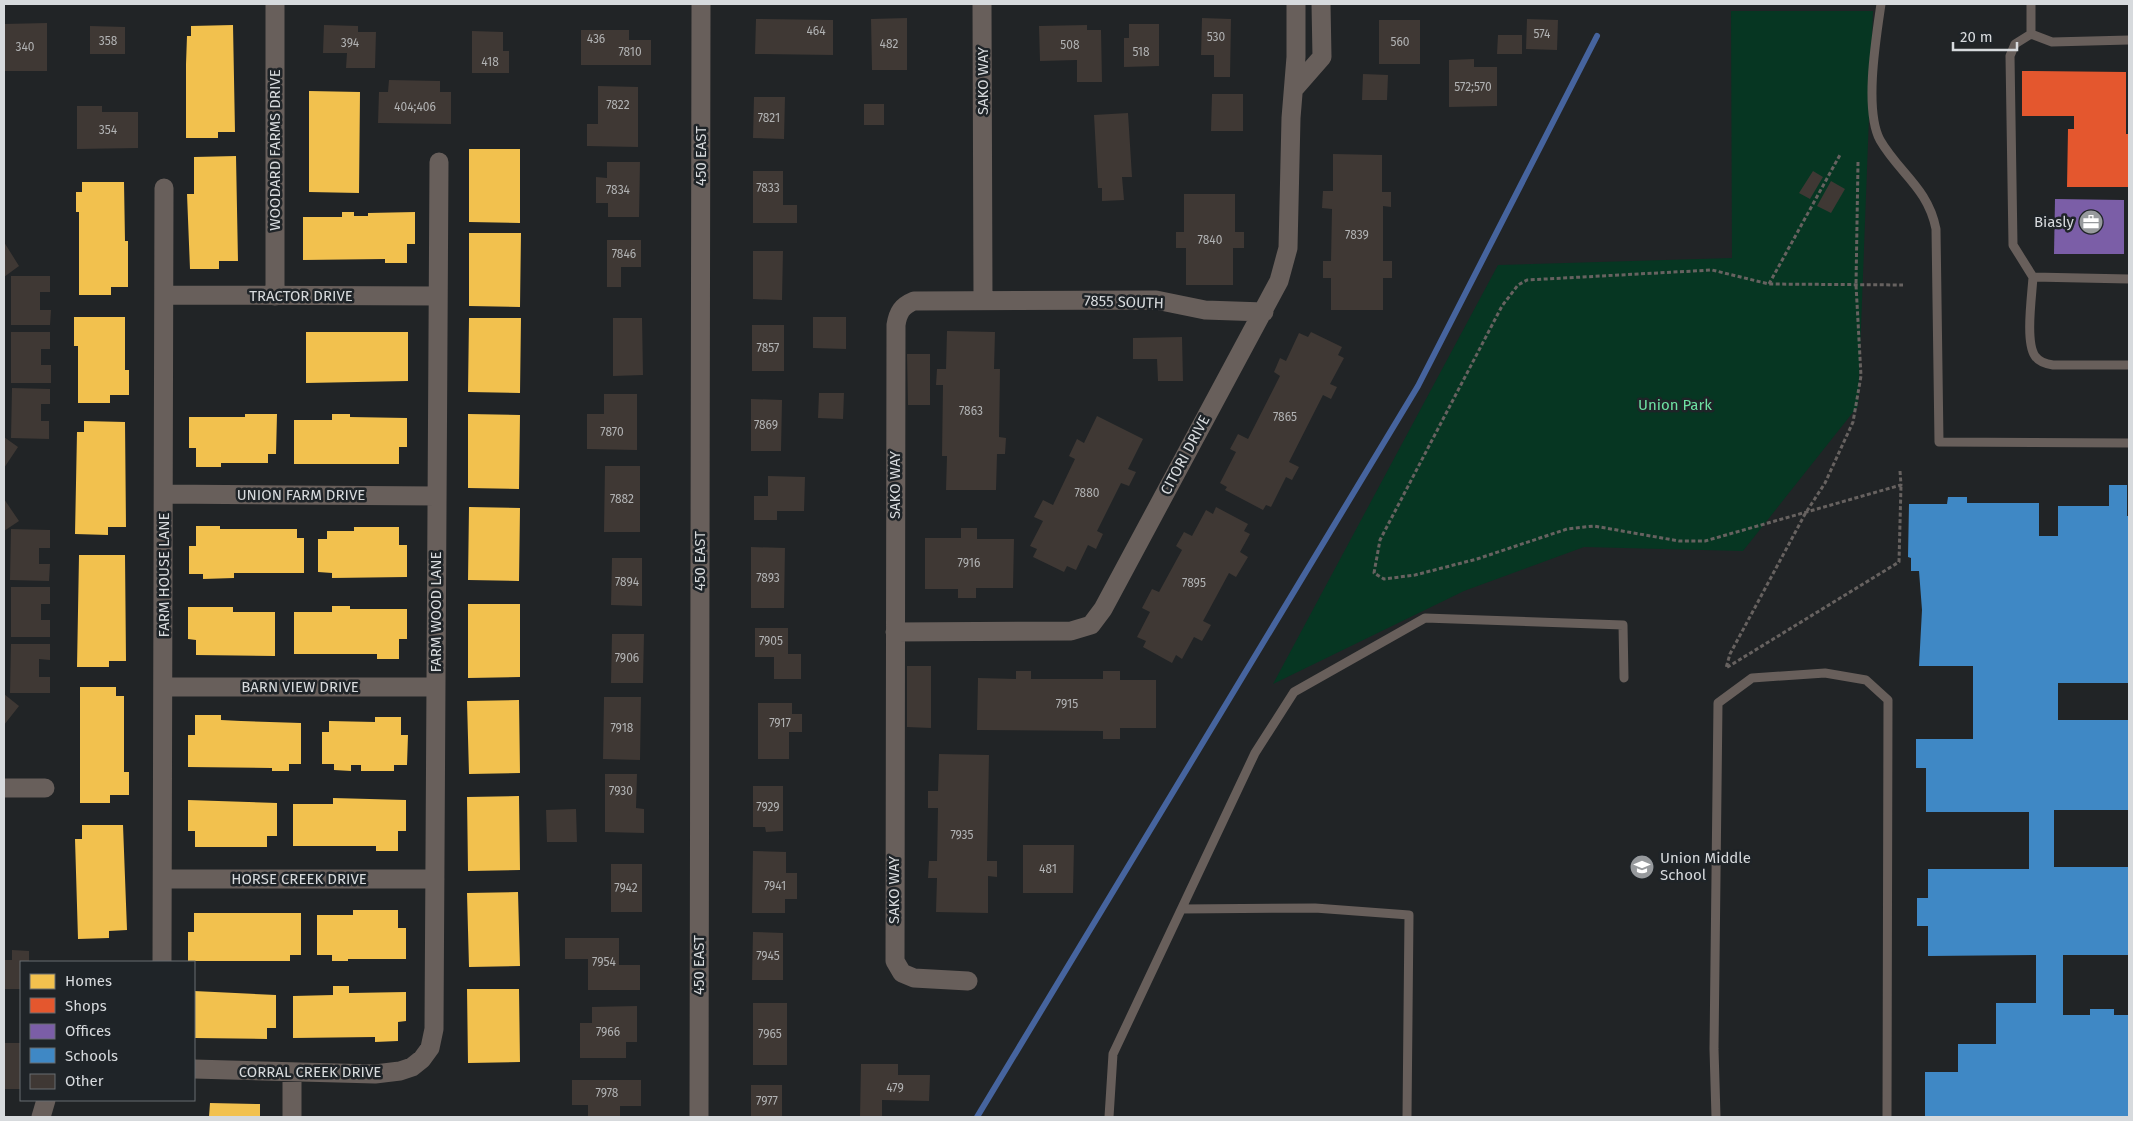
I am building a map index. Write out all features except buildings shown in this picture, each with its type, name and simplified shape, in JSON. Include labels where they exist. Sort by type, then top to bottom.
[{"type":"street","name":"WOODARD FARMS DRIVE","points":[[274,4],[274,296]]},
{"type":"street","name":"450 EAST","points":[[699,1117],[701,4]]},
{"type":"street","name":"SAKO WAY","points":[[968,981],[914,978],[902,973],[895,961],[896,335],[898,314],[904,305],[914,301],[983,300],[982,4]]},
{"type":"street","name":"CITORI DRIVE","points":[[895,632],[1071,631],[1091,625],[1103,609],[1279,281],[1288,248],[1296,4]]},
{"type":"street","points":[[1294,89],[1322,57],[1321,4]]},
{"type":"street","name":"FARM WOOD LANE","points":[[422,1059],[430,1048],[434,1029],[439,162]]},
{"type":"street","name":"FARM HOUSE LANE","points":[[162,961],[164,188]]},
{"type":"street","name":"TRACTOR DRIVE","points":[[164,295],[438,296]]},
{"type":"street","name":"7855 SOUTH","points":[[983,300],[1156,300],[1205,310],[1264,312]]},
{"type":"street","name":"UNION FARM DRIVE","points":[[164,494],[437,496]]},
{"type":"street","name":"BARN VIEW DRIVE","points":[[164,687],[436,687]]},
{"type":"street","points":[[4,788],[45,788]]},
{"type":"street","name":"HORSE CREEK DRIVE","points":[[163,879],[435,879]]},
{"type":"street","name":"CORRAL CREEK DRIVE","points":[[195,1069],[375,1074],[400,1071],[412,1067],[422,1059]]},
{"type":"street","points":[[292,1072],[292,1117]]},
{"type":"street","points":[[41,1117],[46,1101]]},
{"type":"lane","points":[[1880,4],[1874,60],[1873,120],[1879,138],[1890,155],[1926,198],[1933,213],[1936,229],[1939,442],[2129,443]]},
{"type":"lane","points":[[2031,4],[2031,34]]},
{"type":"lane","points":[[2031,34],[2052,42],[2129,40]]},
{"type":"lane","points":[[2031,34],[2015,44],[2010,56],[2013,245],[2033,277],[2031,345],[2035,356],[2044,363],[2053,365],[2129,365]]},
{"type":"lane","points":[[2033,277],[2129,279]]},
{"type":"lane","points":[[1109,1117],[1113,1054],[1255,753],[1294,692],[1425,618],[1623,625],[1624,678]]},
{"type":"lane","points":[[1716,1117],[1714,1049],[1718,703],[1752,678],[1825,673],[1866,680],[1888,700],[1887,1117]]},
{"type":"lane","points":[[1182,909],[1315,908],[1408,916],[1407,1117]]},
{"type":"path","points":[[1769,284],[1841,153]]},
{"type":"path","points":[[1858,162],[1856,285],[1861,376],[1854,422],[1825,483],[1805,514],[1730,654],[1726,668],[1899,562],[1900,471]]},
{"type":"path","points":[[1900,485],[1805,514],[1705,541],[1679,541],[1594,526],[1567,529],[1477,559],[1415,575],[1384,579],[1374,573],[1380,540],[1502,306],[1518,285],[1527,280],[1712,270],[1769,284],[1904,285]]},
{"type":"green space","name":"Union Park","points":[[1731,11],[1873,11],[1858,406],[1743,551],[1584,547],[1464,591],[1273,684],[1498,265],[1732,258]]},
{"type":"waterway","points":[[977,1117],[1418,386],[1597,36]]},
{"type":"place","name":"Biasly","points":[[2091,222]]},
{"type":"place","name":"Union Middle School","points":[[1642,867]]}]
